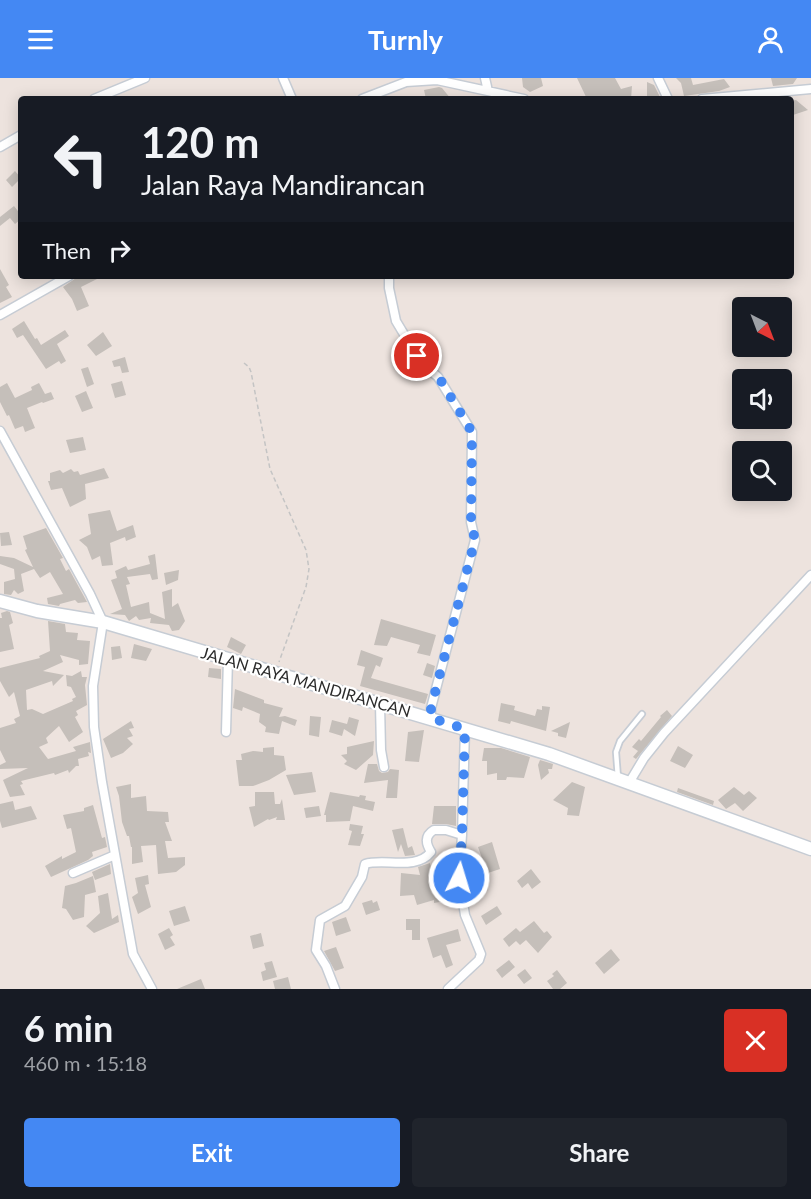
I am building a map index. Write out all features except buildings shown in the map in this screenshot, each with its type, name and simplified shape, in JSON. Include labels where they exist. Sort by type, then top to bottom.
[{"type":"street","points":[[101,96],[145,78]]},
{"type":"street","points":[[283,78],[291,96]]},
{"type":"street","points":[[485,78],[488,91]]},
{"type":"street","points":[[658,78],[667,96]]},
{"type":"street","points":[[370,96],[405,82],[437,79],[510,96]]},
{"type":"street","points":[[732,96],[811,88]]},
{"type":"street","points":[[0,147],[18,137]]},
{"type":"street","points":[[0,315],[64,279]]},
{"type":"street","points":[[389,279],[396,321],[417,356],[438,376],[473,435],[471,522],[475,540],[431,708],[431,718]]},
{"type":"street","points":[[0,431],[90,594],[103,622],[93,686],[94,727],[133,954],[152,989]]},
{"type":"street","points":[[624,781],[664,733],[811,575]]},
{"type":"street","name":"JALAN RAYA MANDIRANCAN","points":[[0,601],[36,611],[103,622],[549,754],[811,849]]},
{"type":"street","points":[[226,732],[228,659]]},
{"type":"street","points":[[380,704],[381,750],[384,767]]},
{"type":"street","points":[[448,989],[479,960],[481,954],[465,915],[459,878],[465,729]]},
{"type":"street","points":[[335,989],[326,966],[316,950],[320,920],[345,906],[362,877],[365,864],[378,861],[411,863],[428,856],[431,852],[427,839],[434,830],[446,830],[462,835]]},
{"type":"street","points":[[73,873],[116,855]]},
{"type":"lane","points":[[624,781],[616,752],[620,741],[642,714]]},
{"type":"path","points":[[244,363],[251,372],[270,469],[306,550],[309,569],[306,587],[287,634],[275,673]]},
{"type":"route","points":[[417,356],[429,370],[438,376],[473,435],[471,528],[475,540],[473,553],[431,708],[431,718],[465,729],[459,878]]}]
